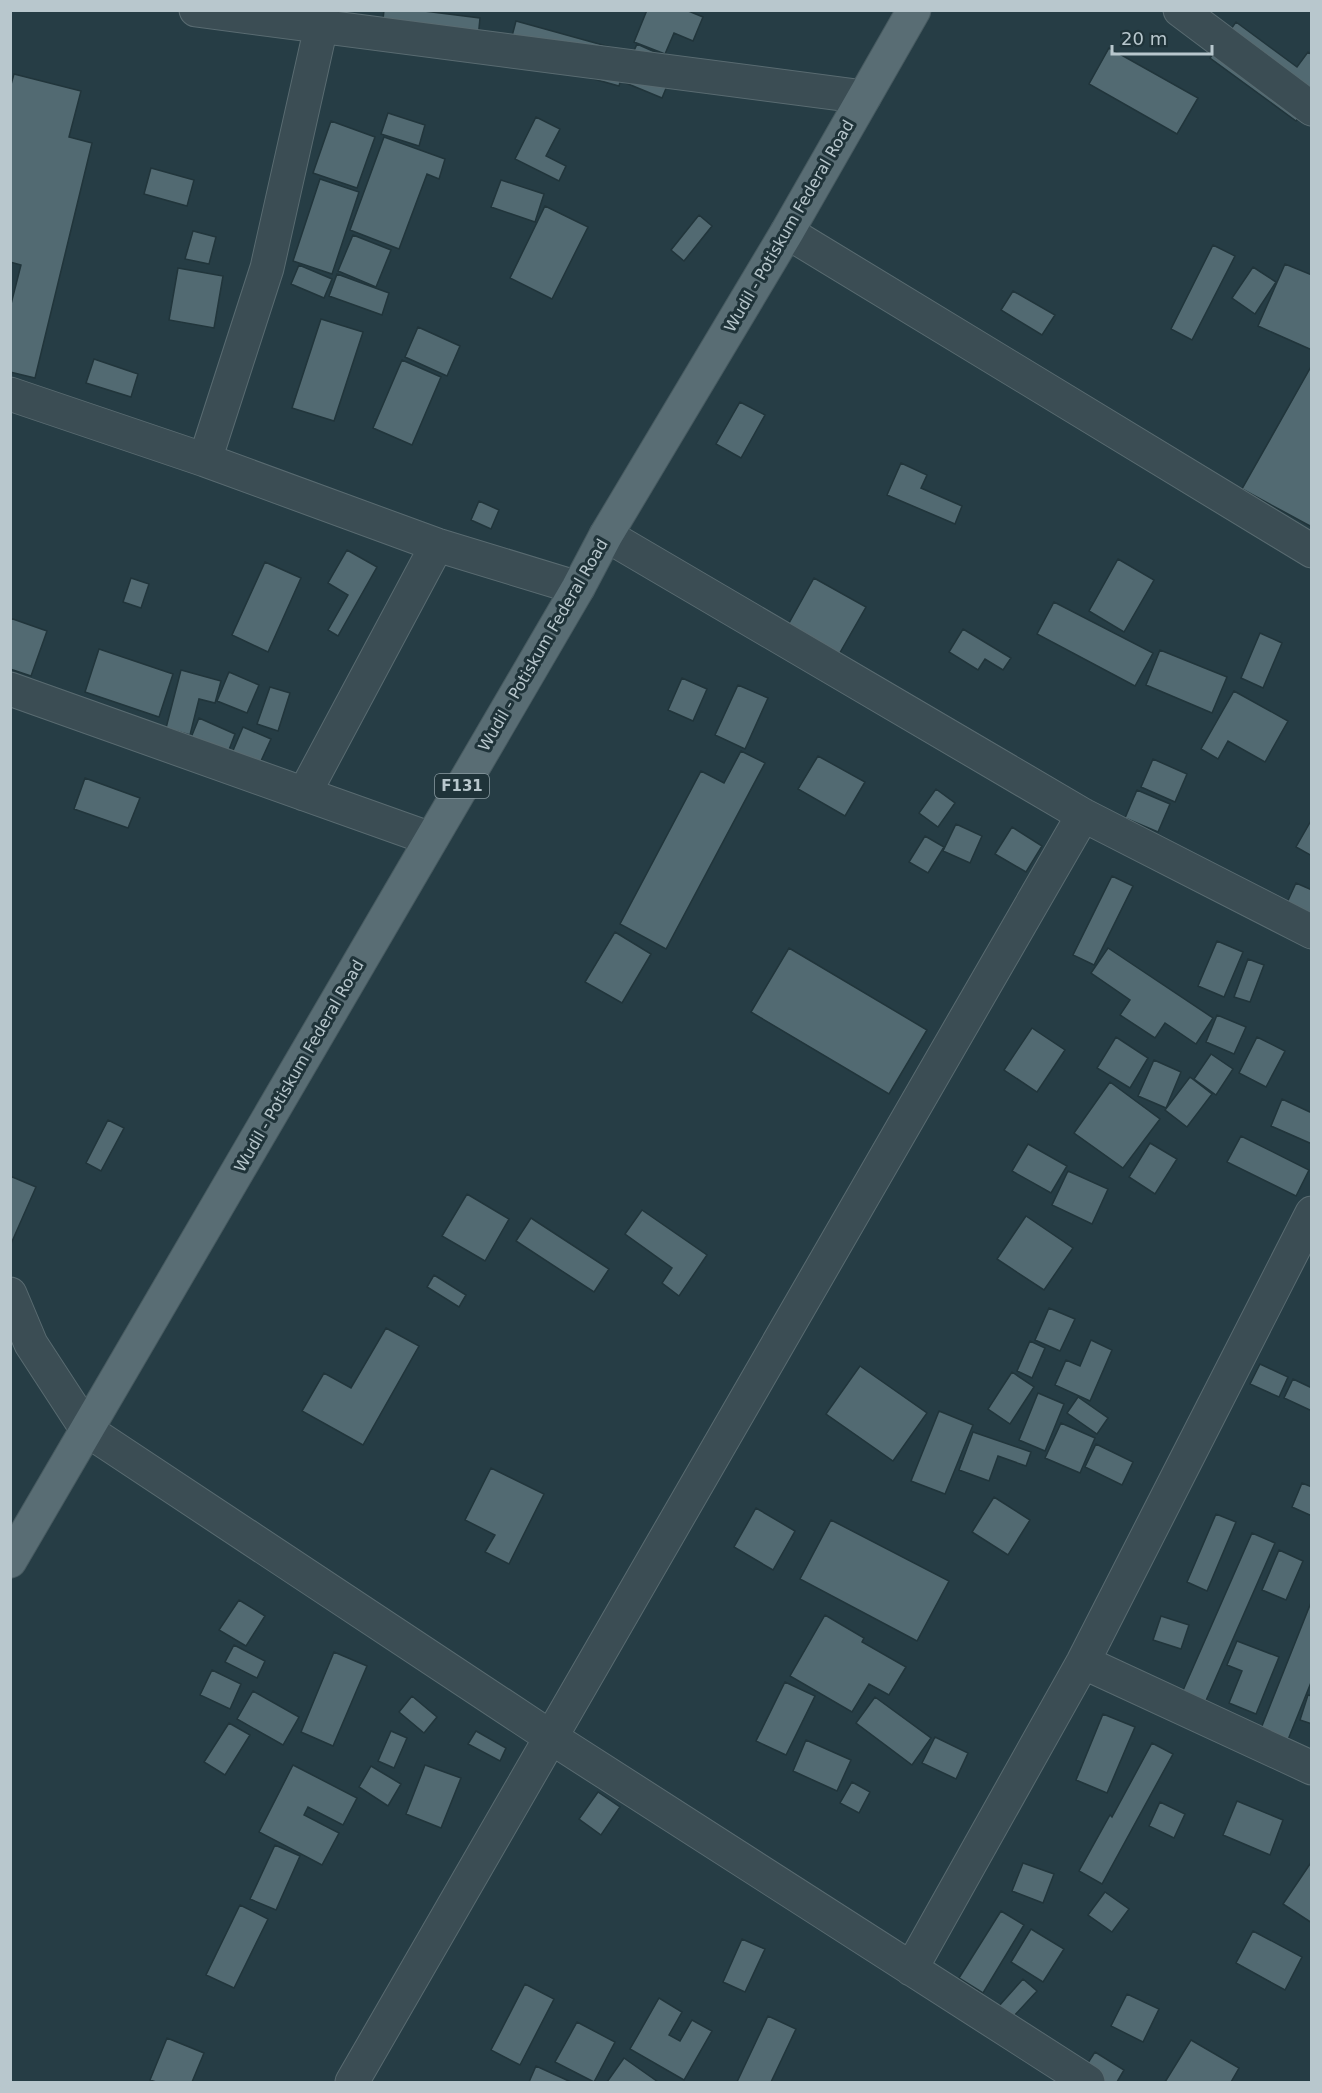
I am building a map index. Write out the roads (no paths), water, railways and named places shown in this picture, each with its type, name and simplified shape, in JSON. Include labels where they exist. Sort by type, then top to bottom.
[{"type":"main road","name":"Wudil - Potiskum Federal Road","points":[[10,1561],[578,588],[606,535],[788,232],[914,10]]},
{"type":"street","points":[[196,10],[864,97]]},
{"type":"street","points":[[1180,10],[1311,110]]},
{"type":"street","points":[[205,460],[267,268],[321,27]]},
{"type":"street","points":[[788,232],[1311,551]]},
{"type":"street","points":[[10,394],[205,460],[437,545],[578,588]]},
{"type":"street","points":[[606,535],[1083,815],[1311,932]]},
{"type":"street","points":[[304,794],[437,545]]},
{"type":"street","points":[[10,689],[431,839]]},
{"type":"street","points":[[353,2082],[1083,815]]},
{"type":"street","points":[[911,1969],[1083,1662],[1311,1213]]},
{"type":"street","points":[[10,1294],[31,1344],[87,1430],[552,1738],[1088,2082]]},
{"type":"street","points":[[1083,1662],[1311,1768]]}]
